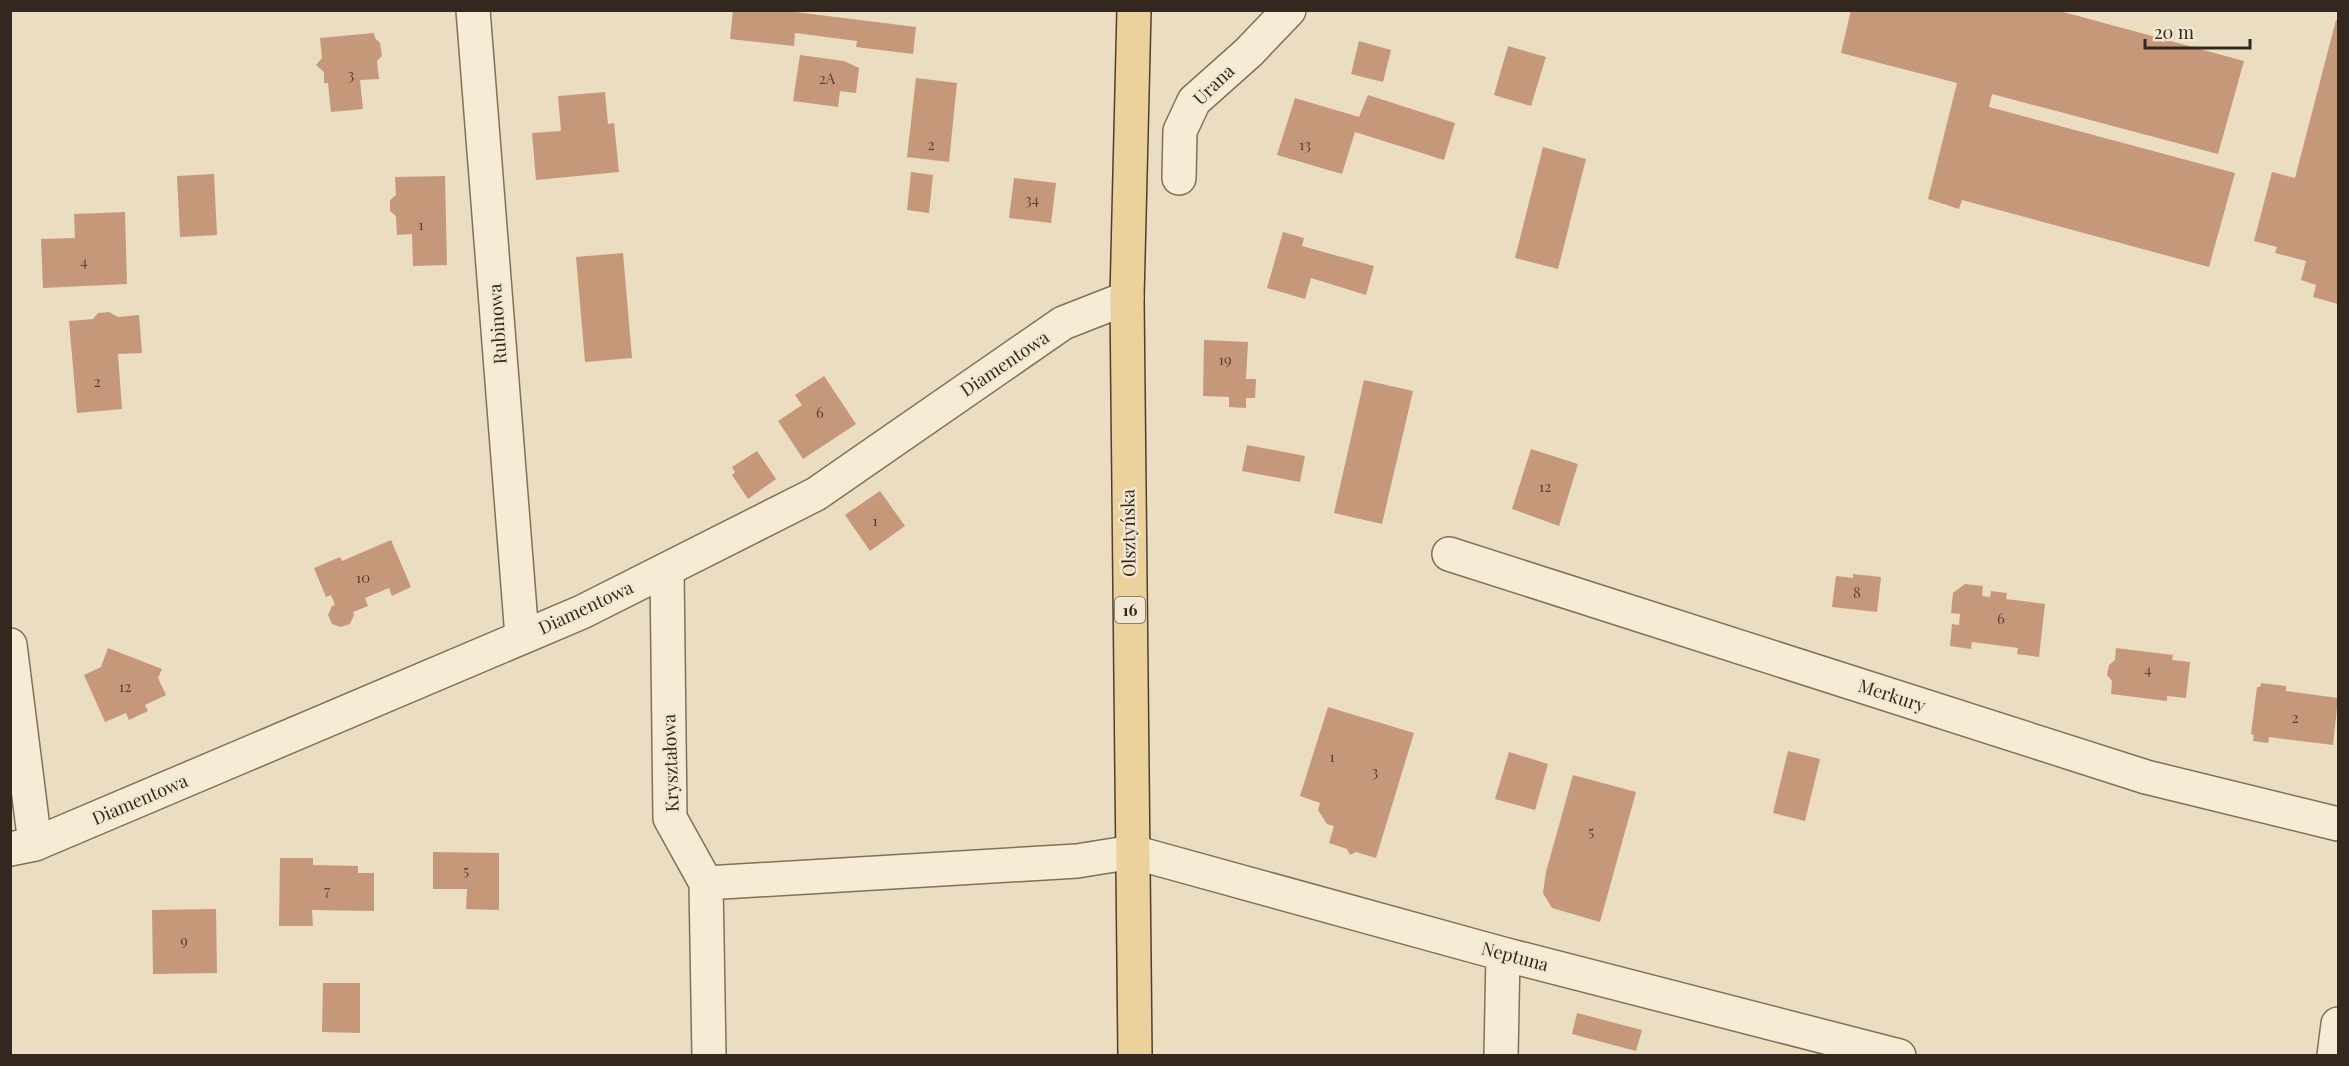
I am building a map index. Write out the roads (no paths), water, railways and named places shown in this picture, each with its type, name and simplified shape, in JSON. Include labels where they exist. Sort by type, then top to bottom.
[{"type":"main road","name":"Olsztyńska","points":[[1134,10],[1126,298],[1135,1056]]},
{"type":"street","name":"Rubinowa","points":[[473,10],[522,638]]},
{"type":"street","name":"Urana","points":[[1179,178],[1180,131],[1194,101],[1249,52],[1289,10]]},
{"type":"street","name":"Diamentowa","points":[[23,847],[522,638],[582,612],[667,570],[816,494],[1064,324],[1126,298]]},
{"type":"street","name":"Merkury","points":[[1449,554],[2146,777],[2338,824]]},
{"type":"street","name":"Kryształowa","points":[[667,570],[670,818],[706,883],[709,1056]]},
{"type":"street","points":[[10,645],[23,847]]},
{"type":"street","points":[[706,883],[1077,861],[1133,852]]},
{"type":"street","name":"Neptuna","points":[[1133,852],[1503,954],[1899,1056]]},
{"type":"street","points":[[1502,1056],[1503,954]]},
{"type":"street","points":[[2334,1056],[2338,1024]]}]
